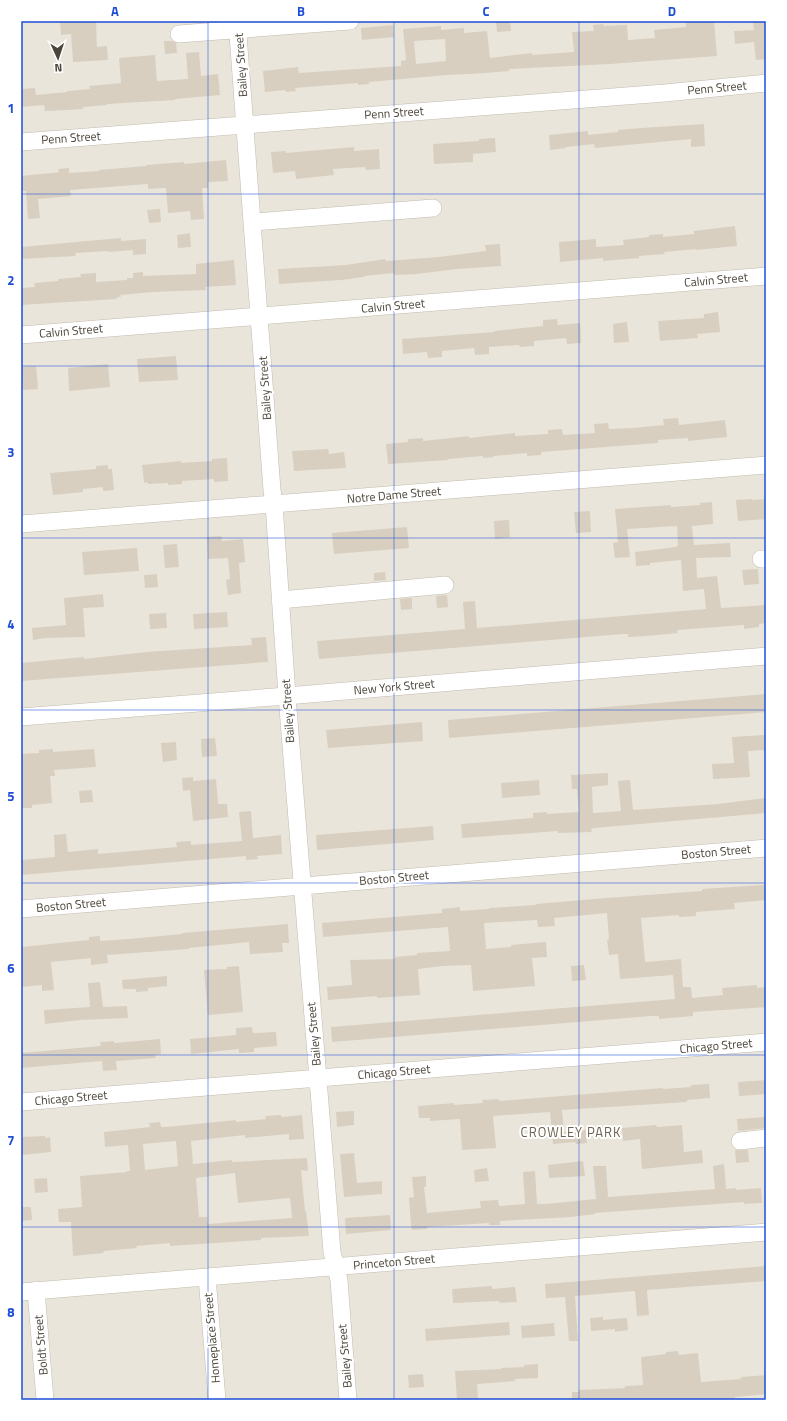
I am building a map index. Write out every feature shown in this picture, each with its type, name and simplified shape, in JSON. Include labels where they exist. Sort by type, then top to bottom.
[{"type":"street","points":[[179,34],[238,25],[350,21]]},
{"type":"street","name":"Bailey Street","points":[[238,25],[302,886],[332,1252],[339,1280],[348,1400]]},
{"type":"street","name":"Penn Street","points":[[21,142],[665,93],[766,83]]},
{"type":"street","points":[[253,222],[433,208]]},
{"type":"street","name":"Calvin Street","points":[[21,335],[766,276]]},
{"type":"street","name":"Notre Dame Street","points":[[21,524],[766,465]]},
{"type":"street","points":[[280,600],[445,585]]},
{"type":"street","name":"New York Street","points":[[21,717],[766,656]]},
{"type":"street","name":"Boston Street","points":[[21,909],[766,848]]},
{"type":"street","name":"Chicago Street","points":[[21,1102],[766,1042]]},
{"type":"street","points":[[740,1140],[766,1138]]},
{"type":"street","name":"Princeton Street","points":[[29,1291],[766,1232]]},
{"type":"street","name":"Homeplace Street","points":[[207,1277],[217,1400]]},
{"type":"street","name":"Boldt Street","points":[[29,1291],[45,1400]]},
{"type":"shaded area","points":[[21,21],[766,21],[766,1400],[21,1400]]},
{"type":"building","points":[[96,21],[97,47],[107,46],[108,60],[73,62],[71,34],[61,35],[60,22]]},
{"type":"building","points":[[496,21],[510,21],[511,31],[497,32]]},
{"type":"building","points":[[686,21],[714,21],[717,56],[610,64],[509,69],[509,71],[369,82],[369,84],[358,85],[358,83],[295,88],[296,91],[286,92],[285,90],[265,92],[263,71],[298,67],[299,73],[401,66],[401,61],[406,60],[403,29],[441,26],[441,30],[464,28],[464,33],[487,31],[490,58],[532,53],[532,55],[574,52],[572,32],[594,31],[593,25],[627,25],[628,40],[655,38],[654,30],[686,27]],"holes":[[[445,39],[446,61],[416,64],[414,41]]]},
{"type":"building","points":[[753,21],[766,21],[766,59],[756,60],[754,42],[735,44],[734,31],[754,30]]},
{"type":"building","points":[[393,25],[394,37],[362,40],[361,28]]},
{"type":"building","points":[[164,41],[172,41],[176,43],[177,53],[165,54]]},
{"type":"building","points":[[199,52],[201,76],[218,74],[220,95],[175,100],[107,104],[83,107],[83,109],[68,110],[45,111],[44,105],[21,107],[21,89],[35,88],[36,95],[90,89],[89,86],[121,83],[119,58],[155,55],[157,81],[188,79],[186,53]]},
{"type":"building","points":[[704,124],[705,146],[691,147],[691,139],[595,148],[594,144],[550,150],[549,135],[588,131],[588,135],[618,132],[618,130]]},
{"type":"building","points":[[495,138],[496,152],[473,154],[473,162],[434,164],[433,144],[479,141],[479,139]]},
{"type":"building","points":[[354,147],[354,151],[379,149],[380,169],[366,170],[365,167],[333,169],[334,175],[296,179],[295,171],[273,173],[271,152],[286,151],[286,153]]},
{"type":"building","points":[[226,160],[228,181],[208,182],[208,188],[202,188],[204,219],[191,220],[190,211],[168,213],[166,188],[148,189],[148,184],[70,190],[71,196],[38,199],[40,218],[28,219],[26,191],[21,191],[21,176],[59,172],[58,169],[69,168],[69,173],[147,166],[146,165],[184,162],[184,164]]},
{"type":"building","points":[[160,209],[161,222],[149,223],[147,210]]},
{"type":"building","points":[[735,226],[737,246],[664,252],[665,254],[639,256],[639,258],[603,261],[603,258],[560,262],[559,242],[596,239],[596,247],[624,245],[623,240],[649,237],[649,235],[663,234],[663,237],[694,234],[694,231]]},
{"type":"building","points":[[190,233],[191,247],[178,248],[177,235]]},
{"type":"building","points":[[121,238],[121,241],[146,239],[146,254],[133,255],[133,250],[108,251],[75,253],[76,256],[21,259],[21,247]]},
{"type":"building","points":[[500,244],[501,266],[417,274],[394,275],[394,273],[341,280],[279,284],[278,269],[346,265],[385,259],[386,261],[439,257],[486,251],[485,245]]},
{"type":"building","points":[[234,260],[236,285],[205,287],[206,290],[120,295],[121,297],[117,297],[117,299],[21,305],[21,288],[35,287],[34,283],[58,281],[58,279],[81,277],[80,274],[96,273],[96,282],[127,280],[127,278],[133,278],[133,273],[143,272],[143,276],[196,274],[196,264]]},
{"type":"building","points":[[718,312],[720,332],[697,334],[698,338],[660,341],[658,321],[704,318],[704,314]]},
{"type":"building","points":[[557,319],[558,325],[580,323],[581,343],[567,344],[566,338],[534,341],[534,346],[520,347],[519,345],[489,347],[489,354],[475,355],[474,348],[442,351],[442,357],[428,358],[427,352],[403,354],[402,339],[494,332],[543,326],[543,320]]},
{"type":"building","points":[[627,322],[629,342],[614,343],[613,324]]},
{"type":"building","points":[[176,356],[178,380],[139,382],[137,359]]},
{"type":"building","points":[[108,364],[110,387],[69,391],[68,368]]},
{"type":"building","points":[[36,366],[38,389],[23,390],[21,367]]},
{"type":"building","points":[[678,418],[679,425],[725,420],[727,437],[688,441],[688,438],[658,440],[658,443],[541,452],[541,455],[527,456],[527,453],[483,458],[483,456],[388,464],[386,444],[408,442],[408,439],[423,438],[423,441],[515,433],[515,436],[548,434],[548,430],[562,429],[563,435],[595,433],[594,424],[608,423],[609,429],[632,428],[664,425],[663,419]]},
{"type":"building","points":[[328,449],[329,454],[344,452],[346,468],[294,471],[292,451]]},
{"type":"building","points":[[227,458],[228,481],[214,482],[214,479],[182,481],[182,484],[168,485],[168,483],[144,483],[142,465],[181,461],[181,463],[212,461],[212,459]]},
{"type":"building","points":[[108,465],[108,469],[112,469],[114,490],[103,491],[103,487],[83,489],[83,492],[53,495],[50,473],[96,469],[96,466]]},
{"type":"building","points":[[766,499],[766,519],[738,521],[736,500]]},
{"type":"building","points":[[712,502],[713,524],[692,526],[694,545],[730,543],[731,557],[696,558],[697,578],[717,576],[721,608],[766,605],[766,623],[759,624],[759,627],[744,629],[744,625],[677,630],[678,633],[647,636],[628,637],[628,634],[623,634],[319,659],[317,641],[465,629],[463,602],[475,601],[477,628],[706,609],[704,589],[683,591],[681,560],[636,566],[635,552],[678,546],[677,526],[627,529],[630,557],[615,558],[613,543],[618,542],[615,509],[671,505],[671,507],[700,505],[700,503]]},
{"type":"building","points":[[590,511],[591,532],[576,533],[574,512]]},
{"type":"building","points":[[509,520],[510,537],[495,539],[494,521]]},
{"type":"building","points":[[407,527],[409,548],[334,554],[332,533]]},
{"type":"building","points":[[221,536],[222,541],[243,539],[245,562],[239,563],[241,593],[228,595],[226,580],[230,579],[228,558],[208,559],[207,537]]},
{"type":"building","points":[[177,544],[179,567],[165,568],[163,545]]},
{"type":"building","points":[[137,548],[139,571],[84,575],[82,552]]},
{"type":"building","points":[[758,569],[759,584],[744,585],[742,570]]},
{"type":"building","points":[[385,572],[386,580],[374,581],[374,573]]},
{"type":"building","points":[[157,574],[158,587],[145,588],[144,575]]},
{"type":"building","points":[[103,594],[104,607],[83,608],[85,637],[45,638],[33,640],[32,628],[66,625],[64,598]]},
{"type":"building","points":[[447,595],[448,607],[437,608],[436,596]]},
{"type":"building","points":[[412,598],[412,609],[401,610],[400,599]]},
{"type":"building","points":[[227,612],[228,627],[194,629],[193,614]]},
{"type":"building","points":[[166,613],[167,628],[150,629],[149,614]]},
{"type":"building","points":[[266,637],[268,662],[21,681],[21,663],[84,657],[84,659],[146,652],[252,645],[251,638]]},
{"type":"building","points":[[766,694],[766,712],[449,738],[448,720]]},
{"type":"building","points":[[422,722],[423,741],[328,748],[326,730]]},
{"type":"building","points":[[766,735],[766,750],[748,751],[750,777],[713,779],[712,764],[734,763],[732,737]]},
{"type":"building","points":[[215,738],[217,756],[202,757],[201,739]]},
{"type":"building","points":[[176,742],[177,760],[163,762],[161,743]]},
{"type":"building","points":[[53,749],[53,752],[94,749],[96,767],[54,770],[55,776],[50,776],[52,803],[32,805],[32,808],[21,808],[21,754],[39,753],[39,750]]},
{"type":"building","points":[[608,773],[608,785],[592,787],[593,813],[621,811],[618,781],[630,780],[633,810],[718,804],[766,798],[766,813],[594,828],[591,829],[592,832],[558,833],[558,831],[462,838],[461,824],[533,818],[533,813],[547,812],[547,814],[579,812],[577,789],[572,789],[571,775]]},
{"type":"building","points":[[193,777],[193,781],[216,779],[218,804],[227,804],[228,817],[193,821],[190,790],[183,791],[182,778]]},
{"type":"building","points":[[539,780],[540,795],[502,798],[501,783]]},
{"type":"building","points":[[92,790],[93,802],[80,803],[79,791]]},
{"type":"building","points":[[251,811],[253,838],[281,835],[282,854],[257,856],[258,859],[246,860],[246,856],[21,875],[21,860],[55,857],[54,835],[66,834],[68,852],[98,849],[98,854],[177,847],[176,842],[191,841],[191,845],[242,841],[239,812]]},
{"type":"building","points":[[433,826],[434,840],[317,850],[316,835]]},
{"type":"building","points":[[764,885],[766,900],[734,903],[735,909],[696,912],[696,916],[679,917],[679,915],[641,918],[645,962],[681,959],[683,987],[691,987],[692,998],[723,995],[722,988],[757,985],[757,988],[765,987],[766,1007],[693,1012],[693,1016],[659,1019],[659,1016],[651,1016],[332,1042],[331,1027],[675,999],[673,975],[620,979],[618,954],[609,955],[607,940],[609,939],[607,913],[554,918],[555,926],[538,927],[537,920],[484,923],[486,949],[546,942],[547,957],[532,958],[535,986],[473,991],[471,965],[443,966],[418,969],[420,995],[377,998],[377,996],[328,1000],[327,987],[352,985],[350,960],[395,959],[395,957],[417,955],[417,953],[450,951],[448,927],[323,937],[322,923],[442,913],[442,909],[460,907],[460,911],[489,909],[702,891],[702,889]]},
{"type":"building","points":[[288,924],[289,943],[282,943],[283,952],[250,954],[249,942],[189,949],[107,955],[108,963],[91,965],[91,958],[51,962],[54,990],[42,991],[42,985],[21,987],[21,947],[89,940],[89,937],[100,936],[100,941]]},
{"type":"building","points":[[584,965],[586,980],[572,981],[571,966]]},
{"type":"building","points":[[239,966],[243,1012],[208,1015],[204,970],[227,969],[227,967]]},
{"type":"building","points":[[167,976],[167,986],[148,988],[148,991],[136,992],[136,989],[123,989],[122,980]]},
{"type":"building","points":[[100,982],[103,1007],[127,1006],[128,1018],[81,1020],[45,1024],[44,1010],[90,1007],[88,983]]},
{"type":"building","points":[[252,1027],[253,1033],[276,1032],[277,1046],[254,1048],[254,1052],[239,1053],[239,1049],[191,1054],[190,1039],[236,1035],[236,1028]]},
{"type":"building","points":[[160,1039],[161,1054],[155,1055],[156,1058],[116,1061],[117,1070],[103,1071],[102,1061],[21,1068],[21,1053],[101,1046],[100,1042],[114,1041],[114,1043]]},
{"type":"building","points":[[766,1080],[766,1094],[739,1096],[738,1082]]},
{"type":"building","points":[[709,1084],[710,1098],[687,1100],[687,1102],[562,1110],[564,1132],[586,1130],[587,1143],[576,1144],[575,1142],[553,1144],[550,1112],[493,1116],[496,1148],[462,1150],[460,1119],[430,1121],[430,1118],[419,1118],[418,1106],[454,1103],[454,1105],[483,1103],[482,1100],[499,1099],[499,1101],[691,1087],[691,1085]]},
{"type":"building","points":[[354,1111],[354,1125],[337,1127],[336,1112]]},
{"type":"building","points":[[281,1115],[282,1117],[302,1115],[304,1139],[289,1140],[289,1134],[245,1138],[245,1135],[191,1141],[193,1164],[232,1160],[232,1162],[307,1158],[308,1171],[301,1170],[309,1236],[261,1238],[261,1240],[170,1246],[170,1243],[136,1246],[137,1248],[103,1251],[104,1253],[73,1256],[71,1222],[59,1222],[58,1209],[82,1207],[80,1176],[130,1171],[128,1145],[105,1147],[104,1132],[150,1127],[149,1123],[160,1122],[161,1127],[166,1127],[236,1120],[236,1122],[266,1119],[265,1116]],"holes":[[[176,1141],[178,1166],[145,1170],[143,1144]],[[235,1173],[238,1203],[290,1198],[292,1218],[208,1224],[207,1217],[199,1217],[196,1178]]]},
{"type":"building","points":[[766,1117],[766,1128],[738,1131],[737,1119]]},
{"type":"building","points":[[656,1125],[657,1127],[682,1125],[684,1152],[702,1150],[703,1163],[642,1169],[640,1139],[623,1141],[622,1128]]},
{"type":"building","points":[[45,1136],[45,1138],[50,1137],[51,1152],[21,1155],[21,1137]]},
{"type":"building","points":[[735,1150],[748,1150],[749,1162],[736,1163]]},
{"type":"building","points":[[354,1153],[357,1183],[382,1181],[382,1194],[344,1197],[340,1154]]},
{"type":"building","points":[[583,1161],[585,1176],[549,1178],[548,1165]]},
{"type":"building","points":[[724,1164],[726,1189],[736,1188],[736,1190],[761,1188],[762,1203],[744,1204],[744,1202],[595,1213],[571,1217],[500,1221],[500,1225],[489,1225],[489,1223],[427,1227],[427,1229],[412,1230],[409,1198],[414,1197],[412,1177],[426,1176],[426,1187],[424,1187],[427,1213],[481,1208],[480,1201],[498,1200],[499,1206],[525,1204],[523,1172],[535,1171],[537,1204],[546,1204],[596,1199],[593,1166],[606,1166],[608,1197],[715,1189],[713,1166]]},
{"type":"building","points":[[487,1168],[489,1181],[475,1182],[474,1170]]},
{"type":"building","points":[[47,1178],[48,1192],[35,1193],[34,1179]]},
{"type":"building","points":[[21,1207],[31,1207],[32,1220],[21,1221]]},
{"type":"building","points":[[390,1215],[391,1230],[346,1234],[345,1218]]},
{"type":"building","points":[[766,1266],[766,1281],[647,1290],[649,1315],[637,1316],[635,1291],[575,1296],[578,1341],[569,1341],[565,1297],[546,1298],[545,1284]]},
{"type":"building","points":[[492,1286],[492,1289],[515,1287],[517,1302],[499,1303],[499,1301],[453,1303],[452,1289]]},
{"type":"building","points":[[603,1317],[603,1320],[627,1318],[628,1330],[615,1332],[615,1329],[591,1331],[590,1318]]},
{"type":"building","points":[[509,1322],[510,1335],[426,1341],[425,1329]]},
{"type":"building","points":[[554,1323],[555,1336],[522,1338],[521,1326]]},
{"type":"building","points":[[678,1351],[679,1355],[698,1353],[701,1382],[741,1379],[741,1377],[766,1375],[766,1394],[718,1400],[572,1400],[572,1392],[579,1392],[579,1390],[625,1388],[625,1386],[643,1385],[641,1357]]},
{"type":"building","points":[[538,1364],[538,1378],[515,1379],[515,1381],[477,1384],[478,1400],[457,1400],[455,1371],[501,1369]]},
{"type":"building","points":[[423,1374],[424,1387],[409,1388],[408,1375]]},
{"type":"district","name":"CROWLEY PARK","points":[[571,1132]]}]
